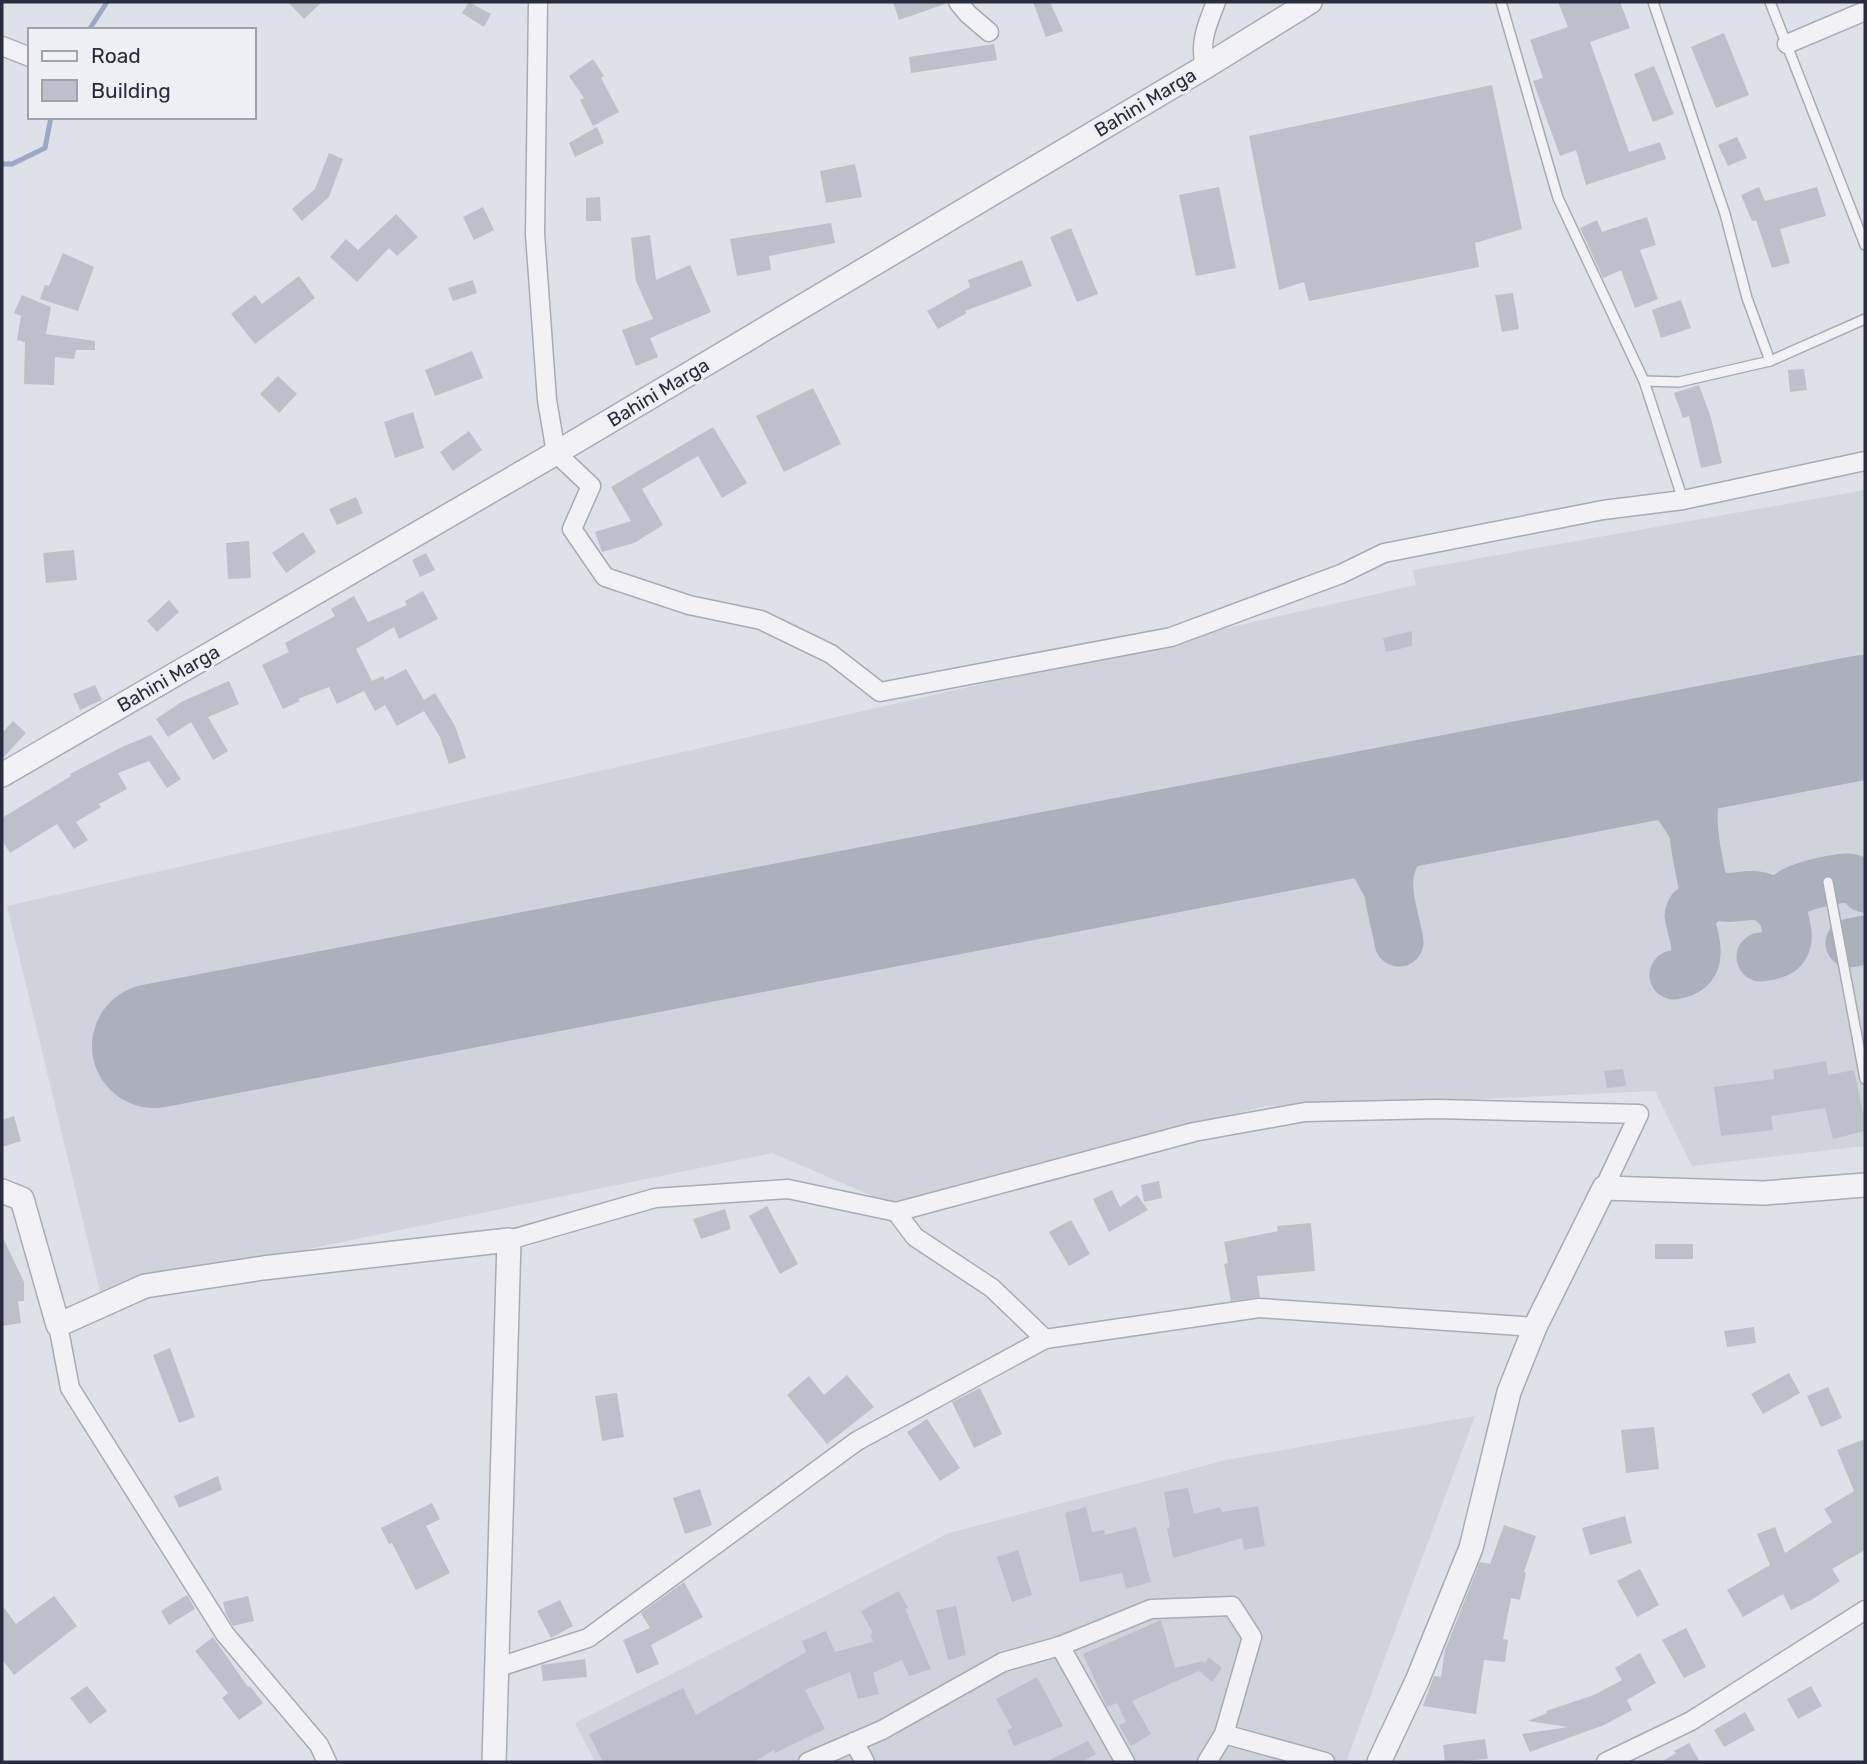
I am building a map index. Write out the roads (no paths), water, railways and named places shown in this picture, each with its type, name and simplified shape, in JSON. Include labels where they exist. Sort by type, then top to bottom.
[{"type":"street","points":[[538,2],[535,234],[547,400],[556,453],[591,486],[572,529],[605,577],[689,605],[761,620],[831,654],[880,692],[1171,637],[1341,573],[1384,553],[1603,510],[1683,500],[1865,461]]},
{"type":"street","points":[[958,2],[989,32]]},
{"type":"street","points":[[1205,67],[1201,52],[1202,37],[1216,2]]},
{"type":"street","name":"Bahini Marga","points":[[2,775],[556,453],[1310,2]]},
{"type":"street","points":[[1787,44],[1865,11]]},
{"type":"street","points":[[2,46],[28,56]]},
{"type":"street","points":[[58,1325],[145,1286],[263,1268],[509,1240],[655,1198],[788,1189],[897,1212],[1194,1132],[1318,1112],[1437,1109],[1639,1114],[1535,1327],[1509,1392],[1471,1548],[1417,1681],[1380,1762]]},
{"type":"street","points":[[1604,1188],[1764,1193],[1865,1185]]},
{"type":"street","points":[[2,1191],[22,1199],[58,1325],[70,1388],[225,1634],[319,1745],[327,1762]]},
{"type":"street","points":[[897,1212],[915,1237],[992,1288],[1045,1339]]},
{"type":"street","points":[[493,1762],[509,1240]]},
{"type":"street","points":[[496,1668],[588,1638],[857,1441],[1045,1339],[1259,1308],[1535,1327]]},
{"type":"street","points":[[808,1762],[882,1730],[1003,1662],[1060,1646],[1152,1609],[1233,1606],[1252,1637],[1224,1734],[1208,1762]]},
{"type":"street","points":[[1606,1762],[1692,1721],[1865,1610]]},
{"type":"street","points":[[1060,1646],[1125,1762]]},
{"type":"street","points":[[1224,1734],[1325,1762]]},
{"type":"street","points":[[855,1742],[865,1762]]},
{"type":"lane","points":[[1501,2],[1558,198],[1644,381],[1683,500]]},
{"type":"lane","points":[[1653,2],[1725,214],[1747,298],[1770,361]]},
{"type":"lane","points":[[1770,2],[1865,245]]},
{"type":"lane","points":[[1644,381],[1679,382],[1770,361],[1865,320]]},
{"type":"lane","points":[[1828,882],[1865,1079]]},
{"type":"waterway","points":[[90,28],[107,2]]},
{"type":"waterway","points":[[2,164],[12,164],[45,148],[51,119]]}]
